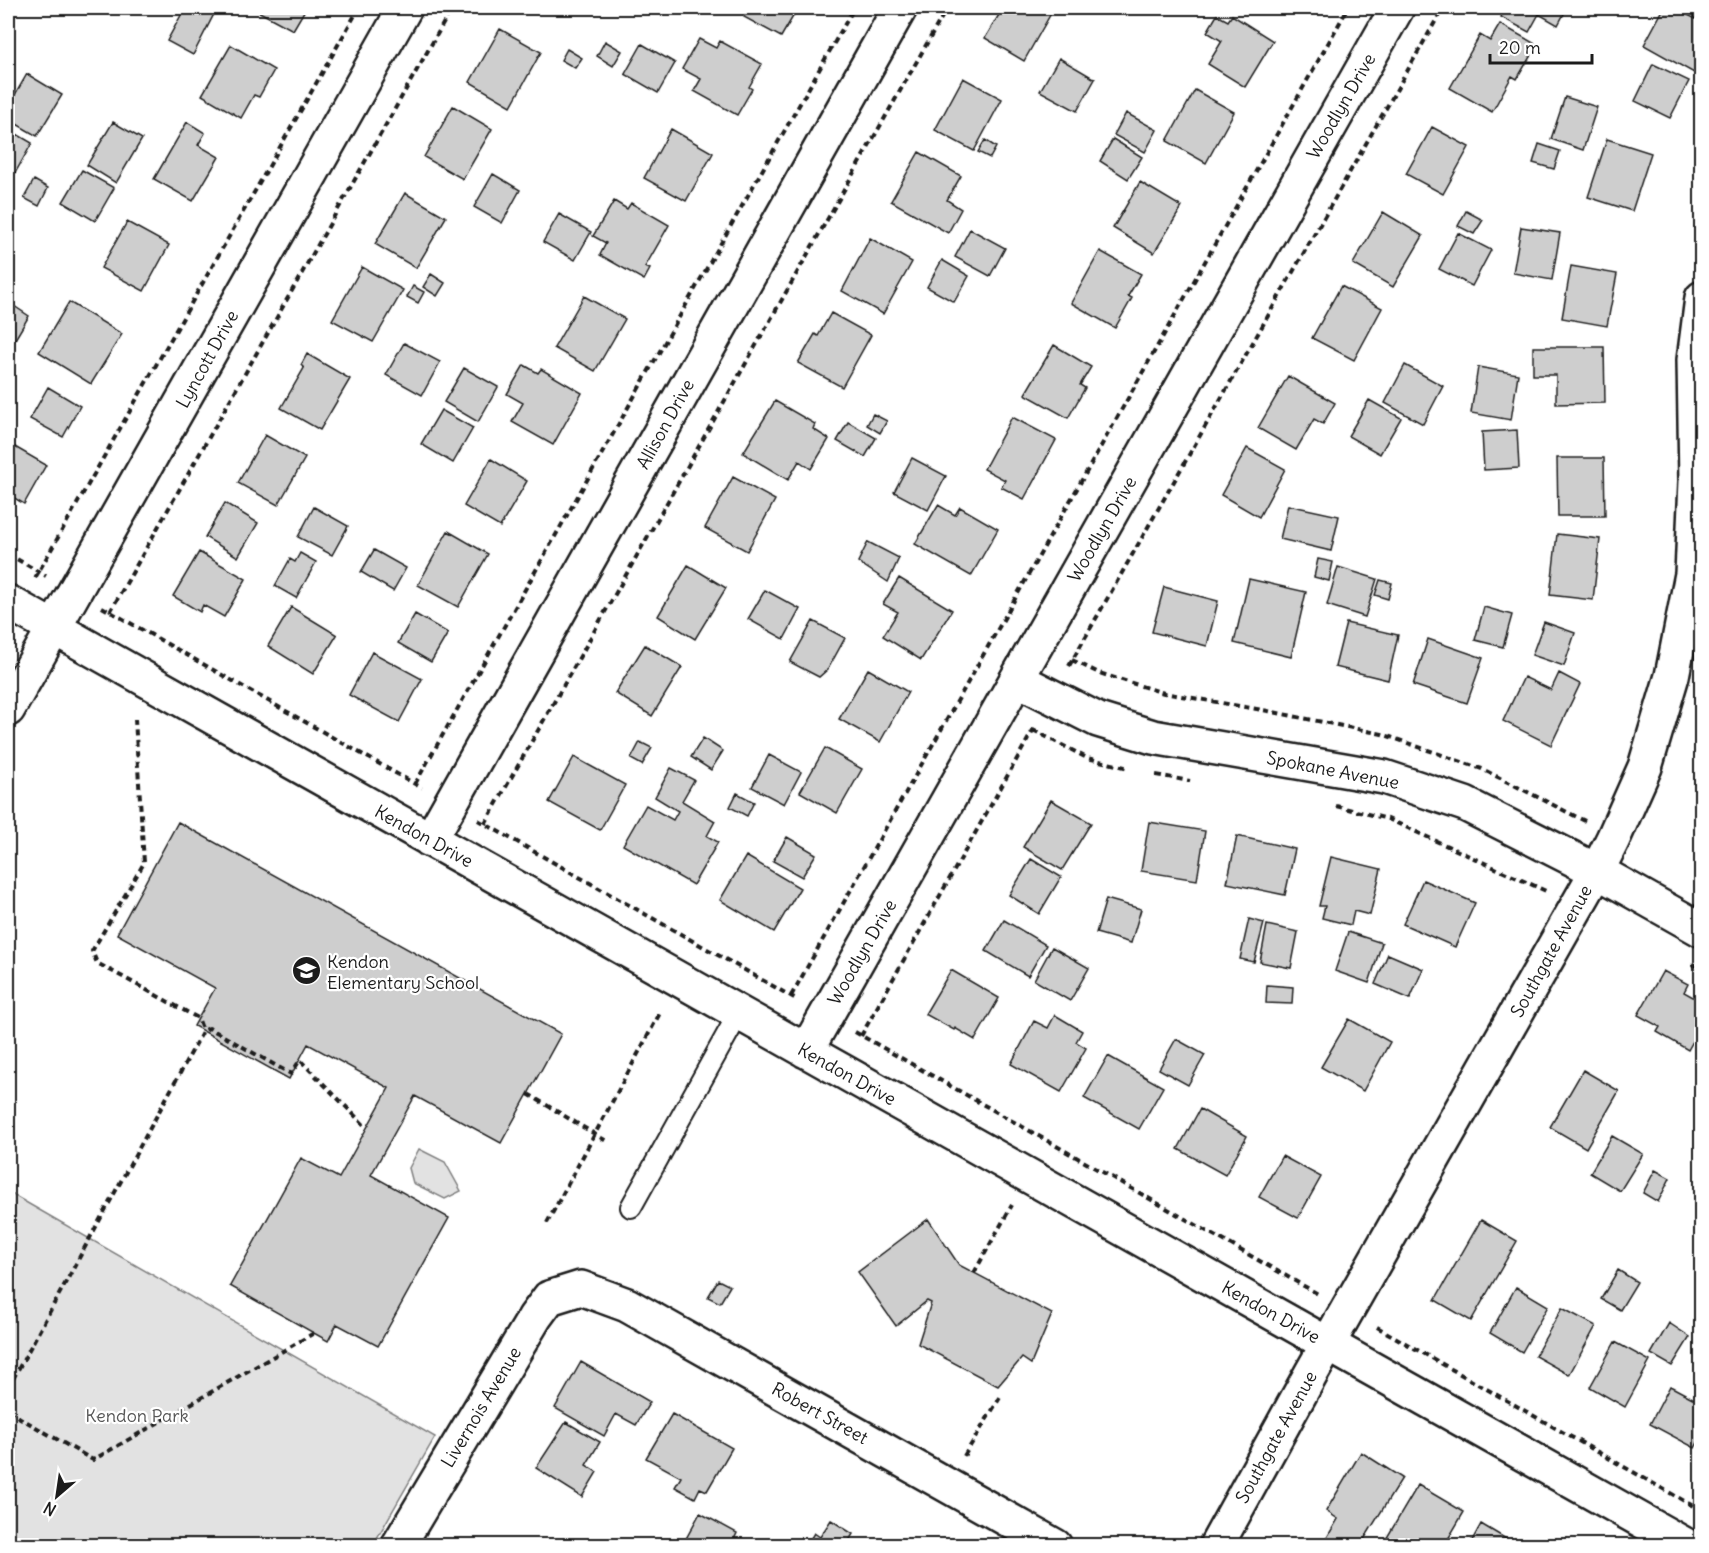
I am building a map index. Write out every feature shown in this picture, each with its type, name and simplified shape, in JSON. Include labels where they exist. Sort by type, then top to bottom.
[{"type":"street","name":"Lyncott Drive","points":[[8,709],[405,8]]},
{"type":"street","name":"Allison Drive","points":[[430,840],[900,8]]},
{"type":"street","name":"Woodlyn Drive","points":[[806,1051],[1397,8]]},
{"type":"street","name":"Southgate Avenue","points":[[1216,1545],[1597,871],[1645,767],[1672,676],[1692,574],[1696,481],[1694,360],[1701,298]]},
{"type":"street","name":"Kendon Drive","points":[[13,605],[1687,1545]]},
{"type":"street","name":"Spokane Avenue","points":[[1017,679],[1098,720],[1153,737],[1384,777],[1465,804],[1597,871],[1701,930]]},
{"type":"street","name":"Robert Street","points":[[581,1288],[627,1305],[1055,1545]]},
{"type":"street","name":"Livernois Avenue","points":[[398,1545],[535,1317],[549,1298],[581,1288]]},
{"type":"lane","points":[[631,1207],[739,1013]]},
{"type":"path","points":[[13,605],[359,8]]},
{"type":"path","points":[[110,612],[452,8]]},
{"type":"path","points":[[415,784],[854,8]]},
{"type":"path","points":[[485,824],[947,8]]},
{"type":"path","points":[[771,1031],[1348,8]]},
{"type":"path","points":[[861,1036],[1443,8]]},
{"type":"path","points":[[135,718],[144,863],[92,951],[97,963],[198,1018],[203,1031]]},
{"type":"path","points":[[1033,730],[1087,758],[1139,771]]},
{"type":"path","points":[[1149,773],[1193,781]]},
{"type":"path","points":[[1332,805],[1388,819],[1578,904]]},
{"type":"path","points":[[1683,959],[1701,969]]},
{"type":"path","points":[[547,1223],[660,1013]]},
{"type":"path","points":[[8,1388],[203,1031],[209,1028],[291,1074],[300,1060],[367,1128]]},
{"type":"path","points":[[528,1094],[608,1143]]},
{"type":"path","points":[[974,1273],[1028,1175]]},
{"type":"path","points":[[8,1411],[93,1460],[314,1333]]},
{"type":"path","points":[[948,1485],[1001,1395]]},
{"type":"green space","points":[[419,1149],[445,1162],[461,1191],[445,1199],[413,1183],[409,1168]]},
{"type":"green space","name":"Kendon Park","points":[[8,1192],[435,1437],[373,1545],[8,1545]]},
{"type":"building","points":[[185,8],[201,8],[214,14],[193,55],[167,41]]},
{"type":"building","points":[[252,8],[306,8],[293,30]]},
{"type":"building","points":[[749,8],[798,8],[781,37],[744,17]]},
{"type":"building","points":[[1003,8],[1054,8],[1024,61],[985,38]]},
{"type":"building","points":[[1506,8],[1567,8],[1558,25],[1539,14],[1529,32],[1501,17]]},
{"type":"building","points":[[1664,8],[1674,8],[1702,22],[1702,58],[1694,73],[1644,45]]},
{"type":"building","points":[[1217,15],[1228,21],[1232,15],[1273,41],[1245,87],[1208,64],[1222,41],[1207,32]]},
{"type":"building","points":[[1500,24],[1537,45],[1517,79],[1512,76],[1492,112],[1450,88],[1480,35],[1490,41]]},
{"type":"building","points":[[500,29],[541,52],[511,106],[470,82]]},
{"type":"building","points":[[699,39],[716,48],[720,41],[762,64],[749,87],[752,89],[737,115],[694,91],[701,79],[682,69]]},
{"type":"building","points":[[605,41],[622,51],[613,66],[597,56]]},
{"type":"building","points":[[642,44],[675,63],[658,93],[625,74]]},
{"type":"building","points":[[231,45],[274,70],[259,97],[254,95],[241,118],[202,95]]},
{"type":"building","points":[[567,49],[582,58],[575,68],[561,60]]},
{"type":"building","points":[[1059,58],[1095,79],[1077,111],[1040,91]]},
{"type":"building","points":[[1653,64],[1689,81],[1670,118],[1635,101]]},
{"type":"building","points":[[27,74],[62,95],[37,136],[8,119],[8,107]]},
{"type":"building","points":[[963,78],[1002,99],[974,151],[935,130]]},
{"type":"building","points":[[1195,90],[1234,112],[1206,163],[1167,141]]},
{"type":"building","points":[[1565,97],[1597,107],[1583,150],[1551,139]]},
{"type":"building","points":[[453,106],[492,129],[463,179],[424,157]]},
{"type":"building","points":[[1126,113],[1157,130],[1145,152],[1114,135]]},
{"type":"building","points":[[113,122],[142,139],[116,183],[87,165]]},
{"type":"building","points":[[187,122],[205,133],[198,145],[219,157],[193,201],[154,179]]},
{"type":"building","points":[[1432,127],[1469,147],[1443,194],[1406,174]]},
{"type":"building","points":[[8,129],[32,143],[14,175],[8,171]]},
{"type":"building","points":[[671,129],[713,153],[686,201],[644,178]]},
{"type":"building","points":[[1113,139],[1142,157],[1128,179],[1100,161]]},
{"type":"building","points":[[1607,139],[1651,153],[1632,211],[1588,197]]},
{"type":"building","points":[[985,140],[996,147],[990,158],[978,152]]},
{"type":"building","points":[[1539,144],[1560,151],[1554,169],[1533,163]]},
{"type":"building","points":[[919,152],[961,176],[947,200],[961,209],[948,233],[891,201]]},
{"type":"building","points":[[82,170],[114,188],[95,221],[63,202]]},
{"type":"building","points":[[493,174],[520,190],[502,223],[474,207]]},
{"type":"building","points":[[34,180],[48,188],[39,206],[24,198]]},
{"type":"building","points":[[1140,182],[1182,207],[1154,253],[1113,228]]},
{"type":"building","points":[[405,193],[446,217],[416,268],[375,244]]},
{"type":"building","points":[[614,201],[627,209],[631,203],[669,225],[645,267],[650,269],[644,280],[600,255],[606,243],[593,236]]},
{"type":"building","points":[[1466,211],[1483,220],[1474,234],[1458,226]]},
{"type":"building","points":[[1383,212],[1423,236],[1393,287],[1353,264]]},
{"type":"building","points":[[559,214],[591,232],[575,260],[543,242]]},
{"type":"building","points":[[127,222],[169,245],[144,291],[101,268]]},
{"type":"building","points":[[1521,227],[1560,233],[1552,280],[1513,273]]},
{"type":"building","points":[[970,229],[1005,248],[990,276],[955,257]]},
{"type":"building","points":[[1458,233],[1491,250],[1472,286],[1439,269]]},
{"type":"building","points":[[870,238],[912,262],[883,314],[842,291]]},
{"type":"building","points":[[1100,251],[1141,274],[1128,296],[1132,298],[1115,328],[1071,303]]},
{"type":"building","points":[[942,260],[969,276],[954,302],[927,287]]},
{"type":"building","points":[[1571,266],[1617,274],[1607,326],[1562,318]]},
{"type":"building","points":[[362,267],[403,290],[373,342],[332,320]]},
{"type":"building","points":[[431,274],[445,283],[437,296],[423,287]]},
{"type":"building","points":[[413,286],[424,292],[418,303],[407,297]]},
{"type":"building","points":[[1341,286],[1382,308],[1354,360],[1312,338]]},
{"type":"building","points":[[584,296],[625,319],[595,371],[554,348]]},
{"type":"building","points":[[8,302],[29,316],[8,351]]},
{"type":"building","points":[[69,302],[122,334],[91,384],[39,352]]},
{"type":"building","points":[[831,313],[871,335],[842,387],[798,363],[815,334],[818,336]]},
{"type":"building","points":[[404,343],[440,362],[422,395],[386,375]]},
{"type":"building","points":[[1054,345],[1091,367],[1080,385],[1085,388],[1068,418],[1025,394]]},
{"type":"building","points":[[1533,347],[1604,347],[1605,403],[1556,404],[1556,375],[1533,375]]},
{"type":"building","points":[[307,354],[350,379],[320,430],[281,408],[304,368],[301,365]]},
{"type":"building","points":[[524,365],[538,373],[541,369],[582,393],[553,445],[512,422],[523,403],[507,394]]},
{"type":"building","points":[[1405,365],[1443,386],[1423,424],[1385,403]]},
{"type":"building","points":[[1478,367],[1518,374],[1511,420],[1471,413]]},
{"type":"building","points":[[464,368],[498,387],[478,422],[444,402]]},
{"type":"building","points":[[1288,376],[1335,403],[1323,424],[1314,419],[1296,450],[1258,428]]},
{"type":"building","points":[[48,387],[80,406],[63,437],[30,419]]},
{"type":"building","points":[[1369,400],[1401,418],[1380,454],[1348,436]]},
{"type":"building","points":[[775,401],[815,424],[813,429],[829,439],[811,469],[799,461],[788,480],[743,453]]},
{"type":"building","points":[[441,410],[473,428],[453,463],[421,444]]},
{"type":"building","points":[[873,414],[887,421],[880,433],[867,425]]},
{"type":"building","points":[[1012,417],[1056,440],[1024,499],[1001,487],[1005,480],[984,469]]},
{"type":"building","points":[[848,422],[876,438],[865,457],[837,441]]},
{"type":"building","points":[[1517,430],[1519,468],[1484,470],[1482,432]]},
{"type":"building","points":[[265,435],[305,458],[278,505],[238,483]]},
{"type":"building","points":[[8,443],[46,465],[24,504],[8,494]]},
{"type":"building","points":[[1247,448],[1285,469],[1259,517],[1221,495]]},
{"type":"building","points":[[912,458],[946,476],[928,510],[894,492]]},
{"type":"building","points":[[1557,458],[1604,458],[1605,516],[1558,516]]},
{"type":"building","points":[[491,459],[527,481],[500,527],[464,506]]},
{"type":"building","points":[[733,477],[775,500],[747,551],[705,528]]},
{"type":"building","points":[[225,503],[258,523],[238,557],[205,537]]},
{"type":"building","points":[[938,505],[955,515],[960,507],[998,529],[971,576],[915,544]]},
{"type":"building","points":[[1288,505],[1339,516],[1331,551],[1280,539]]},
{"type":"building","points":[[314,507],[348,526],[332,555],[298,537]]},
{"type":"building","points":[[448,531],[488,554],[458,607],[418,585]]},
{"type":"building","points":[[1557,534],[1600,539],[1593,600],[1550,595]]},
{"type":"building","points":[[868,542],[899,558],[888,582],[858,562]]},
{"type":"building","points":[[374,550],[406,568],[393,591],[361,572]]},
{"type":"building","points":[[199,552],[246,579],[224,617],[203,605],[200,612],[173,596]]},
{"type":"building","points":[[300,553],[316,562],[296,598],[275,586],[290,559],[295,562]]},
{"type":"building","points":[[1318,559],[1333,562],[1329,581],[1314,577]]},
{"type":"building","points":[[688,565],[726,588],[695,639],[658,616]]},
{"type":"building","points":[[1338,567],[1377,579],[1365,617],[1327,605]]},
{"type":"building","points":[[899,578],[952,610],[921,660],[883,636],[898,612],[883,604]]},
{"type":"building","points":[[1249,579],[1306,592],[1291,657],[1234,643]]},
{"type":"building","points":[[1380,580],[1392,583],[1388,599],[1375,595]]},
{"type":"building","points":[[1164,587],[1218,601],[1207,646],[1152,632]]},
{"type":"building","points":[[765,590],[800,609],[784,639],[748,619]]},
{"type":"building","points":[[291,607],[337,635],[313,674],[268,646]]},
{"type":"building","points":[[1484,607],[1512,615],[1503,647],[1475,640]]},
{"type":"building","points":[[415,614],[448,633],[431,662],[398,643]]},
{"type":"building","points":[[813,621],[845,638],[828,669],[819,677],[790,662]]},
{"type":"building","points":[[1544,622],[1575,633],[1564,666],[1532,655]]},
{"type":"building","points":[[1346,623],[1398,635],[1388,680],[1335,667]]},
{"type":"building","points":[[1428,639],[1483,658],[1467,703],[1413,685]]},
{"type":"building","points":[[645,645],[682,667],[652,716],[615,693]]},
{"type":"building","points":[[372,652],[422,679],[399,722],[349,695]]},
{"type":"building","points":[[868,669],[908,692],[880,742],[839,719]]},
{"type":"building","points":[[1559,673],[1580,684],[1551,745],[1503,721],[1524,677],[1551,690]]},
{"type":"building","points":[[703,738],[723,751],[711,770],[691,757]]},
{"type":"building","points":[[640,742],[652,748],[642,765],[631,759]]},
{"type":"building","points":[[825,748],[862,769],[837,813],[800,792]]},
{"type":"building","points":[[769,755],[801,772],[784,804],[752,787]]},
{"type":"building","points":[[574,757],[625,785],[600,830],[549,802]]},
{"type":"building","points":[[671,768],[694,780],[682,801],[715,821],[707,836],[718,842],[693,885],[623,845],[646,805],[673,820],[678,811],[655,797]]},
{"type":"building","points":[[737,793],[754,802],[747,816],[730,807]]},
{"type":"building","points":[[1051,800],[1091,823],[1062,870],[1023,847]]},
{"type":"building","points":[[178,822],[561,1034],[501,1143],[415,1096],[371,1175],[449,1218],[378,1346],[337,1324],[328,1341],[230,1286],[301,1158],[339,1178],[389,1088],[308,1044],[289,1079],[194,1026],[215,988],[117,934]]},
{"type":"building","points":[[1149,822],[1205,831],[1197,880],[1141,871]]},
{"type":"building","points":[[1237,836],[1295,849],[1285,895],[1227,883]]},
{"type":"building","points":[[787,837],[816,854],[802,877],[773,861]]},
{"type":"building","points":[[746,856],[800,888],[774,932],[720,900]]},
{"type":"building","points":[[1331,857],[1381,869],[1370,915],[1354,911],[1351,925],[1322,918],[1325,906],[1319,906]]},
{"type":"building","points":[[1031,859],[1061,877],[1039,914],[1009,895]]},
{"type":"building","points":[[1423,880],[1475,903],[1455,947],[1403,924]]},
{"type":"building","points":[[1106,899],[1141,909],[1131,943],[1096,933]]},
{"type":"building","points":[[1249,919],[1264,923],[1254,962],[1240,959]]},
{"type":"building","points":[[1004,920],[1046,945],[1028,976],[986,951]]},
{"type":"building","points":[[1267,925],[1298,932],[1291,968],[1260,962]]},
{"type":"building","points":[[1348,932],[1382,943],[1369,983],[1335,971]]},
{"type":"building","points":[[1052,947],[1089,968],[1070,1001],[1034,980]]},
{"type":"building","points":[[1388,954],[1423,969],[1410,999],[1375,984]]},
{"type":"building","points":[[951,970],[999,998],[975,1040],[925,1014]]},
{"type":"building","points":[[1663,971],[1688,984],[1684,992],[1702,1002],[1702,1025],[1688,1050],[1657,1032],[1660,1027],[1638,1015]]},
{"type":"building","points":[[1267,985],[1293,987],[1292,1004],[1266,1003]]},
{"type":"building","points":[[1055,1015],[1082,1031],[1076,1042],[1086,1048],[1061,1092],[1011,1064],[1034,1021],[1048,1028]]},
{"type":"building","points":[[1349,1019],[1390,1042],[1363,1091],[1321,1067]]},
{"type":"building","points":[[1176,1039],[1205,1055],[1188,1085],[1159,1069]]},
{"type":"building","points":[[1108,1056],[1163,1087],[1139,1129],[1084,1098]]},
{"type":"building","points":[[1583,1070],[1619,1091],[1586,1148],[1550,1127]]},
{"type":"building","points":[[1200,1109],[1247,1136],[1225,1175],[1178,1149]]},
{"type":"building","points":[[1612,1136],[1643,1154],[1620,1191],[1590,1173]]},
{"type":"building","points":[[1282,1156],[1321,1177],[1298,1218],[1259,1197]]},
{"type":"building","points":[[1655,1170],[1670,1178],[1658,1202],[1643,1193]]},
{"type":"building","points":[[928,1219],[959,1265],[1052,1314],[1031,1364],[1022,1358],[998,1386],[918,1344],[931,1303],[927,1301],[896,1326],[858,1272]]},
{"type":"building","points":[[1481,1220],[1517,1241],[1471,1321],[1435,1300]]},
{"type":"building","points":[[1618,1270],[1637,1282],[1620,1310],[1601,1299]]},
{"type":"building","points":[[718,1280],[730,1286],[720,1303],[708,1297]]},
{"type":"building","points":[[1516,1287],[1548,1306],[1522,1352],[1490,1333]]},
{"type":"building","points":[[1562,1308],[1596,1326],[1569,1375],[1535,1356]]},
{"type":"building","points":[[1669,1323],[1690,1337],[1672,1366],[1651,1354]]},
{"type":"building","points":[[1615,1342],[1650,1361],[1625,1407],[1590,1387]]},
{"type":"building","points":[[581,1362],[650,1402],[636,1425],[616,1414],[604,1436],[555,1408]]},
{"type":"building","points":[[1670,1386],[1702,1403],[1702,1435],[1695,1448],[1650,1424]]},
{"type":"building","points":[[672,1414],[732,1448],[707,1491],[700,1488],[695,1498],[675,1487],[681,1477],[646,1458]]},
{"type":"building","points":[[566,1422],[600,1442],[586,1465],[597,1472],[582,1497],[536,1468]]},
{"type":"building","points":[[1361,1452],[1402,1478],[1363,1541],[1367,1543],[1365,1546],[1322,1546],[1338,1519],[1326,1511]]},
{"type":"building","points":[[1418,1485],[1464,1512],[1444,1546],[1382,1546]]},
{"type":"building","points":[[700,1513],[737,1533],[731,1546],[682,1546]]},
{"type":"building","points":[[831,1520],[853,1534],[846,1546],[806,1546],[814,1533],[820,1537]]},
{"type":"building","points":[[1481,1524],[1518,1546],[1469,1546]]},
{"type":"place","name":"Kendon Elementary School","points":[[306,971]]}]
